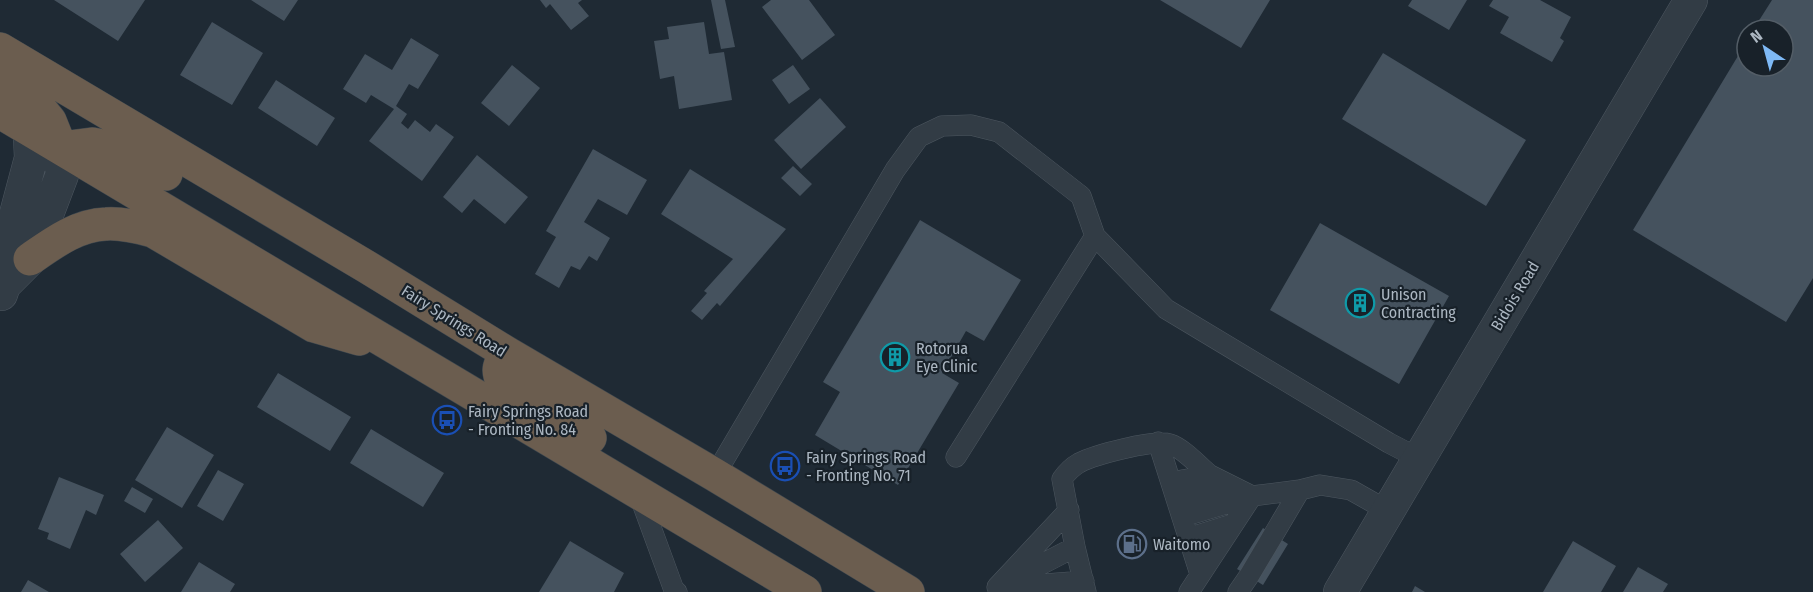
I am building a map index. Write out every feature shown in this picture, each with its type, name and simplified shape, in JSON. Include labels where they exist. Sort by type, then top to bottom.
[{"type":"highway","name":"Fairy Springs Road","points":[[0,49],[908,592]]},
{"type":"highway","points":[[0,76],[29,95],[50,121],[41,145]]},
{"type":"highway","points":[[0,112],[41,145],[401,351],[805,592]]},
{"type":"highway","points":[[41,145],[92,144],[126,151],[294,250],[367,267]]},
{"type":"highway","points":[[30,259],[57,240],[86,227],[106,224],[127,225],[153,231],[314,326],[401,351]]},
{"type":"highway","points":[[507,353],[498,368],[503,383],[612,452],[628,470],[638,492]]},
{"type":"street","name":"Bidois Road","points":[[1340,592],[1691,0]]},
{"type":"street","points":[[2,290],[30,259],[62,175],[41,145]]},
{"type":"street","points":[[2,290],[8,244],[41,145]]},
{"type":"lane","points":[[715,475],[894,170],[919,137],[942,126],[971,125],[999,132],[1081,196],[1095,236],[1166,309],[1418,458]]},
{"type":"lane","points":[[956,457],[1095,236]]},
{"type":"lane","points":[[1158,442],[1200,574]]},
{"type":"lane","points":[[1078,554],[1062,479],[1068,471],[1081,462],[1134,446],[1158,442],[1175,446],[1210,475],[1252,496]]},
{"type":"lane","points":[[1171,482],[1210,475]]},
{"type":"lane","points":[[1179,509],[1320,485],[1351,490],[1388,510]]},
{"type":"lane","points":[[1179,509],[1232,486]]},
{"type":"lane","points":[[1238,592],[1300,490]]},
{"type":"lane","points":[[638,492],[674,591]]},
{"type":"lane","points":[[1189,592],[1252,496]]},
{"type":"lane","points":[[1191,546],[1233,524]]},
{"type":"lane","points":[[1191,546],[1218,547]]},
{"type":"lane","points":[[992,590],[1078,554]]},
{"type":"lane","points":[[992,590],[1078,554]]},
{"type":"lane","points":[[992,590],[1078,554]]},
{"type":"building","points":[[54,0],[145,0],[118,41]]},
{"type":"building","points":[[251,0],[298,0],[284,21]]},
{"type":"building","points":[[540,0],[582,0],[578,3],[589,16],[571,30],[550,4],[546,8]]},
{"type":"building","points":[[711,0],[725,0],[735,47],[721,49]]},
{"type":"building","points":[[771,0],[809,0],[835,35],[802,60],[762,7]]},
{"type":"building","points":[[1160,0],[1270,0],[1241,48]]},
{"type":"building","points":[[1412,0],[1467,0],[1449,30],[1408,6]]},
{"type":"building","points":[[1493,0],[1540,0],[1571,17],[1560,38],[1564,41],[1552,62],[1500,33],[1509,17],[1489,6]]},
{"type":"building","points":[[1772,0],[1813,0],[1813,278],[1786,322],[1633,230],[1735,61],[1735,78],[1795,78],[1795,18],[1761,18]]},
{"type":"building","points":[[212,22],[263,53],[232,105],[180,75]]},
{"type":"building","points":[[704,22],[709,54],[724,52],[732,100],[679,109],[674,76],[660,79],[654,41],[669,39],[667,27]]},
{"type":"building","points":[[411,38],[439,55],[418,89],[409,84],[396,106],[407,114],[401,123],[408,129],[415,120],[430,132],[436,124],[454,137],[422,181],[369,141],[394,109],[371,95],[366,103],[343,89],[365,54],[392,70]]},
{"type":"building","points":[[1383,53],[1526,140],[1486,206],[1342,119]]},
{"type":"building","points":[[512,65],[540,88],[509,126],[481,103]]},
{"type":"building","points":[[793,65],[810,89],[789,104],[772,80]]},
{"type":"building","points":[[276,80],[335,118],[317,146],[258,108]]},
{"type":"building","points":[[820,98],[846,127],[801,169],[774,140]]},
{"type":"building","points":[[593,149],[647,180],[627,215],[598,199],[584,222],[610,238],[597,261],[589,256],[580,270],[571,266],[559,288],[535,274],[556,237],[546,231]]},
{"type":"building","points":[[477,155],[528,197],[505,224],[474,199],[462,213],[443,197]]},
{"type":"building","points":[[793,166],[812,184],[800,196],[781,178]]},
{"type":"building","points":[[690,169],[786,229],[720,306],[717,303],[702,320],[691,311],[707,293],[704,291],[733,259],[661,214]]},
{"type":"building","name":"Rotorua Eye Clinic","points":[[920,220],[1021,280],[984,341],[966,331],[942,373],[959,383],[898,485],[815,435],[840,392],[823,382]]},
{"type":"building","name":"Unison Contracting","points":[[1320,223],[1449,296],[1399,384],[1270,310]]},
{"type":"building","points":[[278,373],[351,417],[330,451],[257,407]]},
{"type":"building","points":[[167,427],[214,455],[182,508],[135,480]]},
{"type":"building","points":[[371,429],[444,473],[423,507],[350,463]]},
{"type":"building","points":[[218,470],[244,484],[223,521],[197,506]]},
{"type":"building","points":[[59,477],[104,495],[96,515],[86,510],[70,549],[47,539],[49,533],[38,529]]},
{"type":"building","points":[[132,487],[153,499],[145,513],[124,501]]},
{"type":"building","points":[[158,520],[183,548],[145,582],[120,554]]},
{"type":"building","points":[[1263,528],[1288,544],[1263,585],[1237,569]]},
{"type":"building","points":[[570,541],[624,573],[614,592],[539,592]]},
{"type":"building","points":[[1573,541],[1616,566],[1601,592],[1543,592]]},
{"type":"building","points":[[199,562],[235,584],[230,592],[181,592]]},
{"type":"building","points":[[1638,567],[1668,584],[1663,592],[1623,592]]},
{"type":"building","points":[[28,580],[49,592],[21,592]]},
{"type":"building","points":[[1415,586],[1425,592],[1412,592]]},
{"type":"place","name":"Unison Contracting","points":[[1360,303]]},
{"type":"place","name":"Rotorua Eye Clinic","points":[[895,357]]},
{"type":"place","name":"Fairy Springs Road - Fronting No. 84","points":[[447,420]]},
{"type":"place","name":"Fairy Springs Road - Fronting No. 71","points":[[785,466]]},
{"type":"place","name":"Waitomo","points":[[1132,544]]}]
